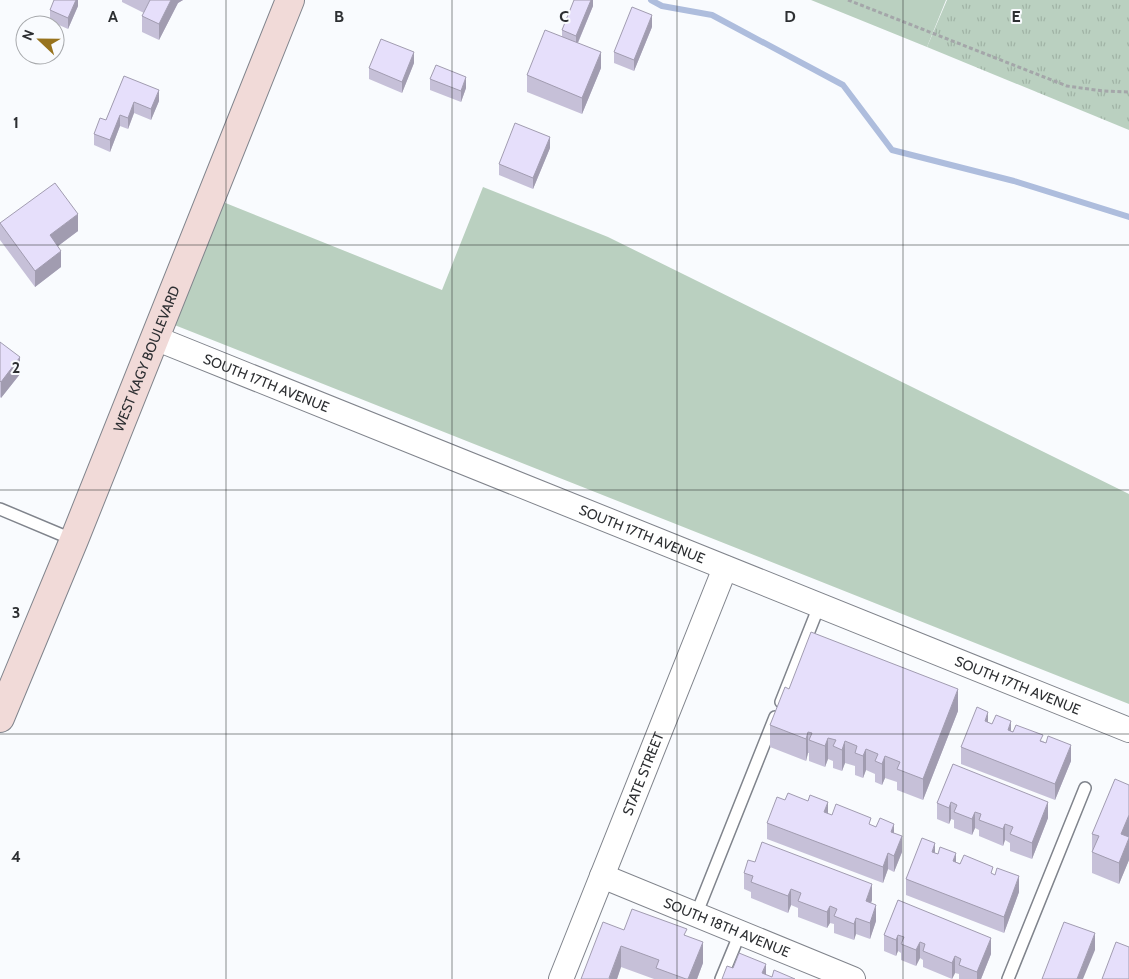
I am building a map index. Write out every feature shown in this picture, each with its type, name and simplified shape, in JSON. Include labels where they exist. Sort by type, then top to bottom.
[{"type":"main road","name":"WEST KAGY BOULEVARD","points":[[0,718],[74,540],[290,0]]},
{"type":"street","name":"SOUTH 17TH AVENUE","points":[[155,338],[1129,730]]},
{"type":"street","name":"STATE STREET","points":[[561,979],[725,568]]},
{"type":"street","name":"SOUTH 18TH AVENUE","points":[[602,876],[853,979]]},
{"type":"lane","points":[[0,509],[74,540]]},
{"type":"lane","points":[[696,915],[819,606]]},
{"type":"lane","points":[[1008,979],[1085,788]]},
{"type":"lane","points":[[721,979],[740,933]]},
{"type":"path","points":[[848,0],[1067,86],[1103,91],[1129,92]]},
{"type":"green space","points":[[811,0],[946,0],[927,47]]},
{"type":"green space","points":[[947,0],[1129,0],[1129,130],[927,47]]},
{"type":"green space","points":[[483,187],[608,237],[1129,494],[1129,704],[172,324],[218,200],[442,290]]},
{"type":"building","points":[[54,0],[76,0],[68,18],[65,15],[50,10]]},
{"type":"building","points":[[150,0],[171,0],[159,24],[142,16]]},
{"type":"building","points":[[574,0],[591,0],[576,36],[562,30]]},
{"type":"building","points":[[632,7],[652,15],[634,60],[614,52]]},
{"type":"building","points":[[545,30],[601,52],[582,98],[527,75]]},
{"type":"building","points":[[381,39],[414,52],[402,82],[369,68]]},
{"type":"building","points":[[436,65],[466,77],[461,91],[430,79]]},
{"type":"building","points":[[124,76],[159,90],[151,109],[134,102],[128,118],[120,115],[110,140],[94,134],[100,118],[106,120]]},
{"type":"building","points":[[515,123],[550,137],[533,178],[499,164]]},
{"type":"building","points":[[55,183],[78,214],[50,235],[61,251],[35,271],[0,223]]},
{"type":"building","points":[[0,342],[20,357],[1,382],[0,381]]},
{"type":"building","points":[[811,632],[958,689],[923,779],[897,769],[900,762],[885,756],[882,764],[875,761],[878,754],[866,749],[863,756],[855,753],[857,746],[845,741],[842,750],[833,746],[836,740],[828,738],[825,746],[809,740],[812,733],[808,732],[806,739],[770,725],[785,687],[789,689]]},
{"type":"building","points":[[977,707],[988,712],[985,721],[992,724],[996,715],[1011,721],[1008,730],[1013,732],[1016,725],[1043,735],[1040,741],[1046,743],[1048,736],[1071,745],[1055,784],[961,747]]},
{"type":"building","points":[[953,764],[1048,802],[1032,843],[1010,834],[1013,827],[1005,824],[1003,829],[979,820],[981,814],[975,812],[972,819],[954,812],[957,805],[951,802],[949,808],[937,803]]},
{"type":"building","points":[[1115,779],[1129,785],[1129,815],[1121,834],[1129,838],[1119,863],[1092,852],[1099,836],[1092,834]]},
{"type":"building","points":[[788,793],[808,801],[810,795],[828,802],[824,812],[832,815],[836,804],[871,818],[869,824],[876,827],[880,818],[894,824],[891,832],[902,836],[894,856],[888,853],[883,867],[767,823],[777,797],[785,800]]},
{"type":"building","points":[[922,838],[935,843],[932,852],[938,854],[940,847],[956,853],[953,861],[960,864],[964,855],[993,867],[991,873],[995,875],[997,868],[1019,876],[1004,917],[906,879]]},
{"type":"building","points":[[762,842],[872,884],[866,901],[876,905],[870,923],[856,918],[854,924],[834,916],[837,909],[830,906],[827,912],[798,901],[801,893],[791,889],[788,896],[751,882],[753,876],[744,873],[748,860],[755,862]]},
{"type":"building","points":[[898,900],[991,938],[977,972],[959,965],[961,959],[955,956],[952,963],[923,951],[925,944],[920,942],[916,950],[901,944],[904,937],[898,935],[896,940],[884,935]]},
{"type":"building","points":[[632,909],[687,929],[684,935],[703,942],[688,979],[656,968],[659,960],[621,946],[609,978],[611,979],[581,979],[603,922],[624,930]]},
{"type":"building","points":[[1064,922],[1095,933],[1077,979],[1042,979]]},
{"type":"building","points":[[1116,942],[1129,947],[1129,979],[1102,979]]},
{"type":"building","points":[[739,953],[766,964],[762,973],[772,977],[774,970],[795,979],[722,979],[727,966],[733,968]]},
{"type":"waterway","points":[[651,0],[662,6],[712,15],[843,85],[892,150],[1014,181],[1129,217]]}]
